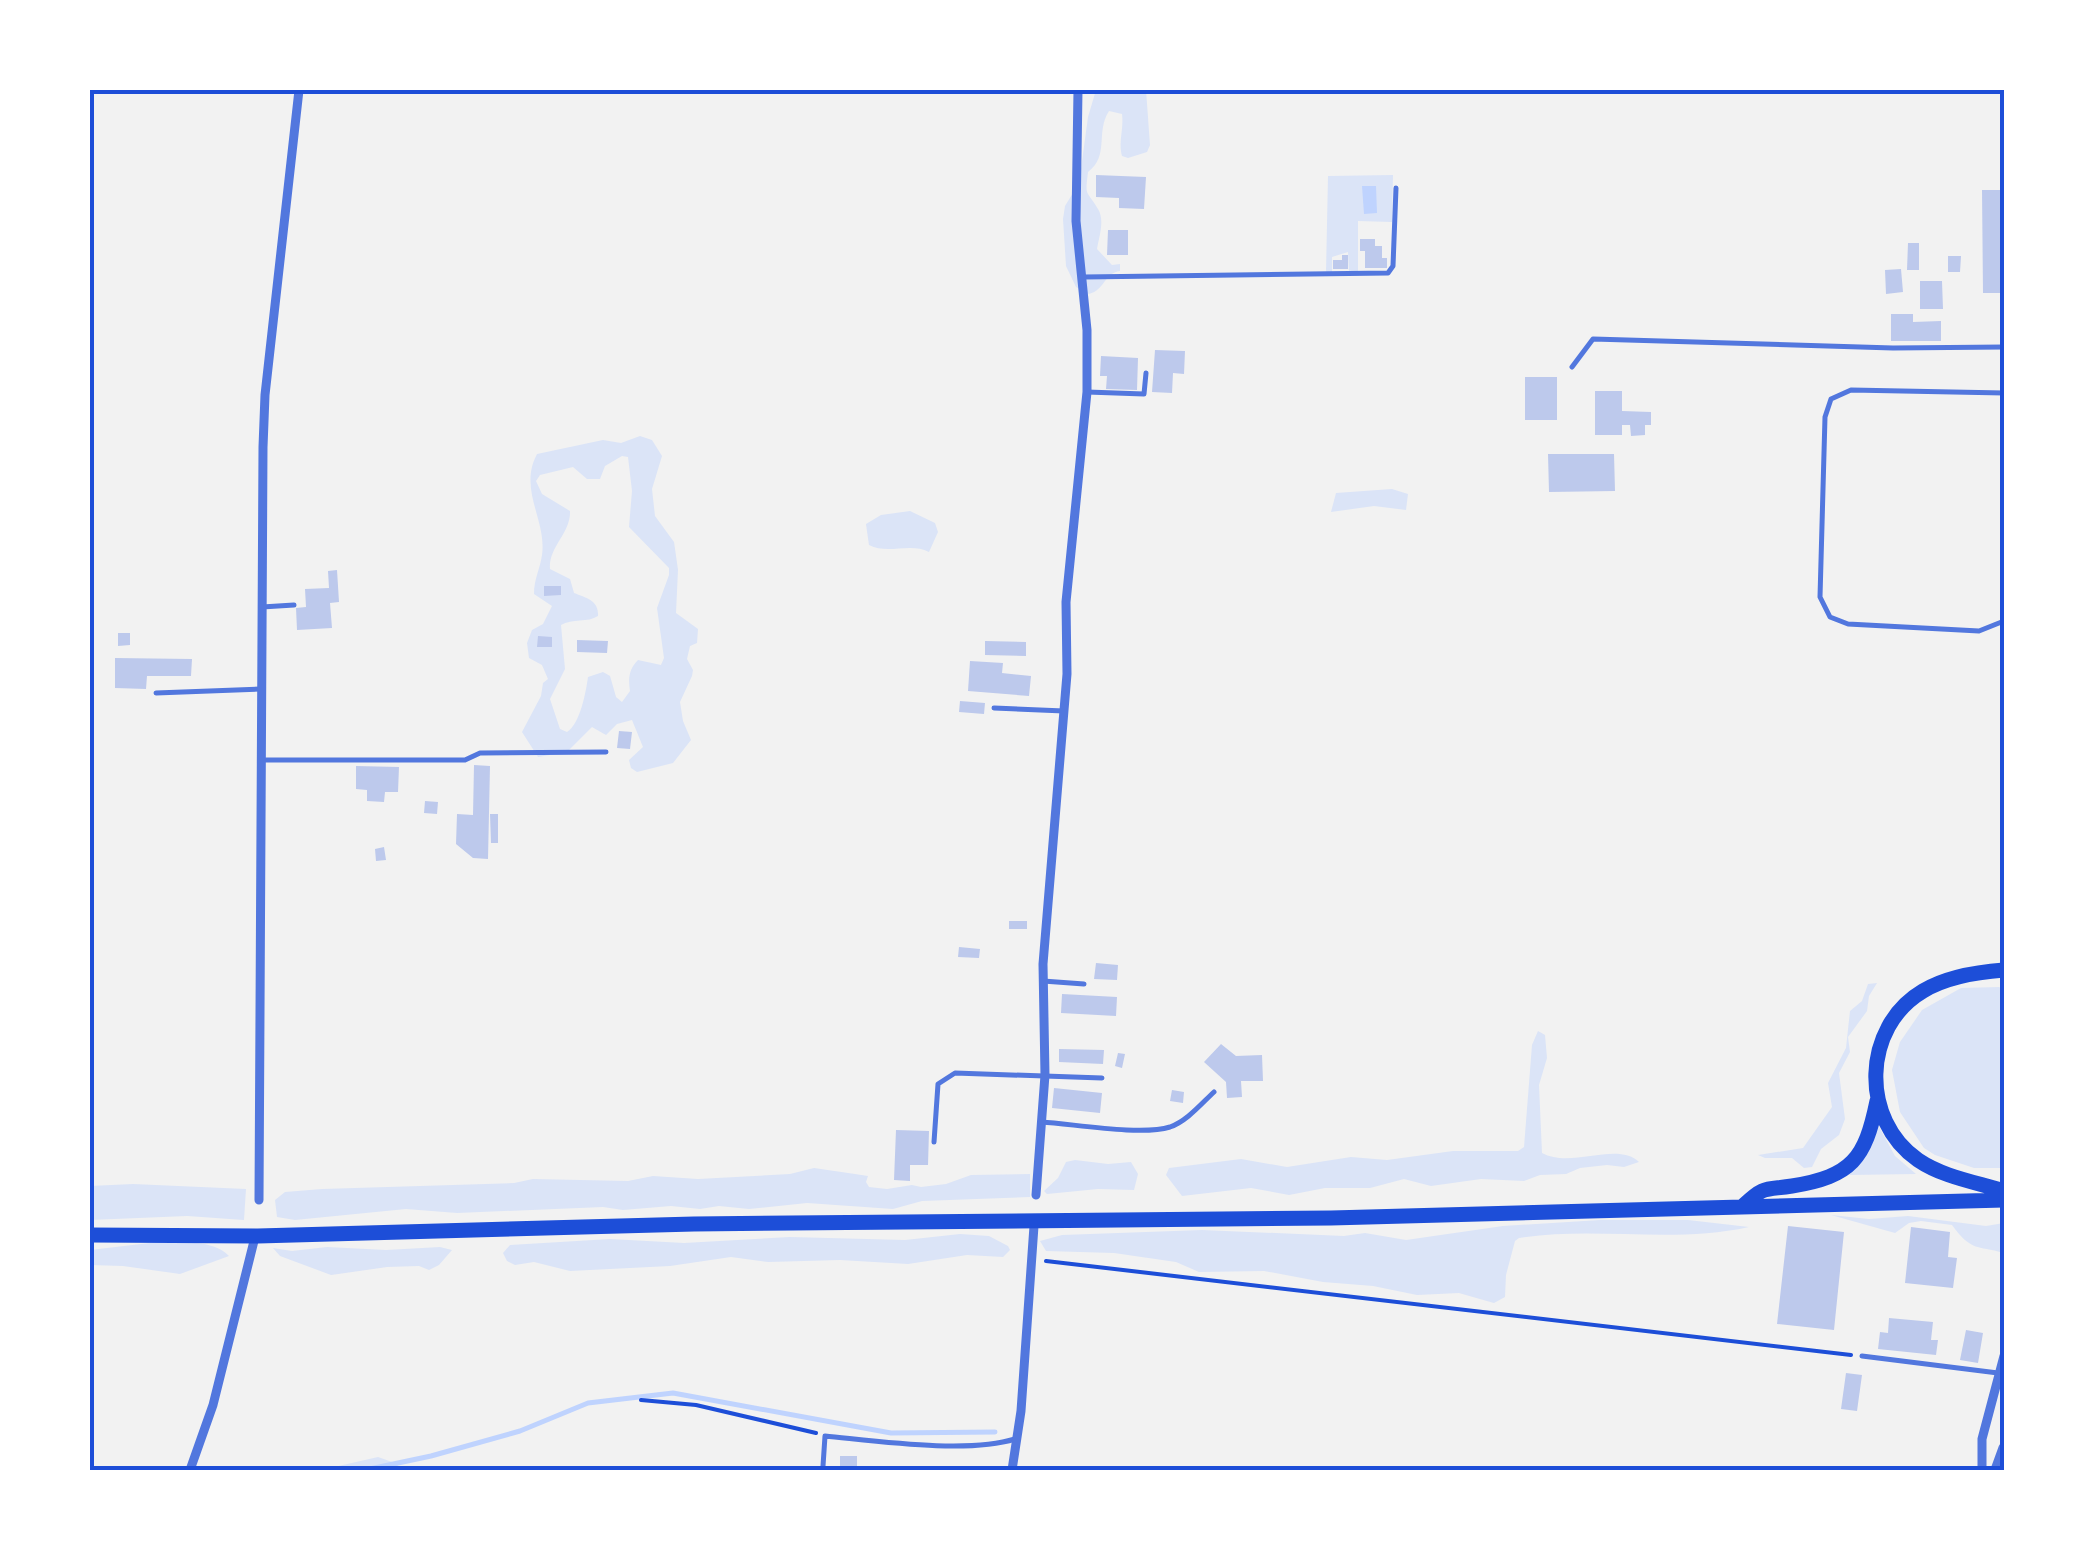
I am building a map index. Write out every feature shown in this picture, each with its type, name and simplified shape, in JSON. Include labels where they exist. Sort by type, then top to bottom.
[{"type":"highway","points":[[1993,1195],[1915,1158],[1886,1123],[1874,1076],[1886,1028],[1920,992],[1942,981],[2004,970]]},
{"type":"highway","points":[[1966,976],[2004,982]]},
{"type":"highway","points":[[1744,1205],[1760,1190],[1832,1178],[1850,1165],[1872,1128],[1878,1101]]},
{"type":"highway","points":[[90,1235],[258,1236],[674,1224],[1331,1218],[1744,1205],[1993,1195],[2004,1191]]},
{"type":"street","points":[[259,1200],[266,395],[299,90]]},
{"type":"street","points":[[1036,1195],[1045,1075],[1043,981],[1064,711],[1066,602],[1087,392],[1087,330],[1076,221],[1078,90]]},
{"type":"street","points":[[1012,1470],[1034,1226]]},
{"type":"street","points":[[190,1470],[213,1404],[254,1241]]},
{"type":"street","points":[[1982,1470],[1982,1439],[2004,1356]]},
{"type":"street","points":[[1996,1470],[2004,1448]]},
{"type":"lane","points":[[1081,276],[1388,274],[1394,266],[1396,188]]},
{"type":"lane","points":[[1572,367],[1594,339],[1892,348],[2004,347]]},
{"type":"lane","points":[[1087,392],[1144,394],[1146,373]]},
{"type":"lane","points":[[2004,393],[1851,390],[1831,399],[1825,417],[1820,597],[1830,618],[1848,624],[1979,630],[2004,621]]},
{"type":"lane","points":[[262,608],[294,605]]},
{"type":"lane","points":[[156,692],[263,689]]},
{"type":"lane","points":[[994,708],[1064,711]]},
{"type":"lane","points":[[263,760],[465,760],[480,753],[606,752]]},
{"type":"lane","points":[[1043,981],[1084,984]]},
{"type":"lane","points":[[934,1142],[938,1084],[955,1073],[1102,1078]]},
{"type":"lane","points":[[1042,1122],[1139,1129],[1169,1127],[1183,1120],[1214,1092]]},
{"type":"lane","points":[[1862,1356],[1998,1374]]},
{"type":"lane","points":[[823,1466],[825,1436],[963,1444],[1003,1443],[1016,1438]]},
{"type":"path","points":[[1032,1260],[1862,1356]]},
{"type":"path","points":[[640,1400],[696,1405],[825,1436]]},
{"type":"shaded area","points":[[1096,90],[1146,90],[1150,145],[1147,152],[1122,156],[1122,114],[1109,111],[1099,158],[1088,172],[1087,190],[1101,218],[1097,249],[1112,265],[1120,264],[1120,271],[1089,294],[1076,287],[1066,266],[1063,219],[1065,206],[1079,183],[1088,117]]},
{"type":"shaded area","points":[[1393,175],[1392,222],[1358,221],[1358,271],[1349,272],[1348,252],[1332,257],[1332,272],[1326,272],[1328,176]]},
{"type":"shaded area","points":[[640,436],[652,440],[662,456],[652,489],[655,516],[674,542],[678,570],[676,613],[698,629],[697,643],[690,646],[687,659],[692,676],[680,702],[691,740],[673,763],[637,772],[629,760],[643,747],[632,720],[617,724],[606,735],[592,727],[567,752],[538,757],[522,732],[548,679],[542,665],[529,658],[527,643],[532,630],[543,624],[552,606],[534,594],[542,542],[530,480],[532,467],[537,454],[603,440],[621,443]],"holes":[[[622,456],[628,457],[632,491],[629,527],[669,568],[657,608],[664,658],[661,665],[638,660],[630,674],[630,691],[622,702],[616,697],[610,676],[603,672],[588,677],[579,715],[567,732],[560,729],[550,699],[565,669],[561,625],[594,618],[598,611],[591,600],[574,593],[570,579],[550,569],[570,511],[542,494],[536,481],[540,475],[573,467],[587,479],[600,479],[605,466]]]},
{"type":"shaded area","points":[[1392,489],[1408,494],[1406,510],[1374,506],[1331,512],[1336,493]]},
{"type":"shaded area","points":[[910,511],[935,523],[938,532],[929,552],[869,545],[866,524],[881,515]]},
{"type":"shaded area","points":[[1877,983],[1869,996],[1867,1011],[1848,1037],[1850,1052],[1839,1073],[1845,1119],[1839,1135],[1821,1149],[1812,1167],[1804,1168],[1792,1158],[1758,1155],[1803,1148],[1832,1107],[1828,1083],[1846,1048],[1850,1011],[1862,1001],[1868,984]]},
{"type":"shaded area","points":[[1961,988],[2004,990],[2004,1168],[1974,1168],[1924,1148],[1900,1112],[1892,1070],[1900,1042],[1922,1010]]},
{"type":"shaded area","points":[[1538,1031],[1545,1035],[1547,1058],[1539,1085],[1542,1153],[1566,1158],[1619,1154],[1639,1162],[1624,1167],[1580,1168],[1524,1181],[1481,1179],[1431,1186],[1404,1179],[1370,1188],[1325,1188],[1289,1195],[1251,1188],[1182,1196],[1166,1175],[1169,1168],[1241,1159],[1287,1167],[1351,1157],[1387,1160],[1453,1151],[1518,1151],[1524,1147],[1532,1045]]},
{"type":"shaded area","points":[[1878,1125],[1895,1156],[1916,1174],[1849,1175],[1871,1148]]},
{"type":"shaded area","points":[[1066,1162],[1131,1162],[1138,1174],[1134,1190],[1047,1194],[1044,1191],[1058,1178]]},
{"type":"shaded area","points":[[814,1168],[868,1176],[869,1187],[887,1189],[946,1184],[971,1175],[1030,1174],[1030,1197],[922,1201],[893,1209],[807,1203],[749,1209],[671,1206],[457,1213],[406,1209],[295,1220],[277,1217],[275,1200],[285,1192],[322,1189],[514,1183],[533,1179],[698,1179],[790,1174]]},
{"type":"shaded area","points":[[90,1186],[246,1189],[244,1220],[187,1216],[90,1220]]},
{"type":"shaded area","points":[[1831,1215],[1869,1219],[1908,1216],[1986,1226],[2004,1223],[2004,1253],[1970,1244],[1952,1225],[1921,1221],[1909,1223],[1895,1233]]},
{"type":"shaded area","points":[[1688,1220],[1749,1227],[1692,1234],[1519,1238],[1506,1275],[1505,1297],[1494,1303],[1459,1293],[1417,1295],[1264,1271],[1199,1272],[1176,1262],[1114,1253],[1046,1251],[1040,1241],[1062,1235],[1202,1230],[1344,1236],[1365,1233],[1406,1240],[1503,1226]]},
{"type":"shaded area","points":[[960,1234],[989,1236],[1010,1250],[1003,1257],[967,1255],[908,1264],[840,1260],[768,1262],[731,1257],[670,1266],[570,1271],[534,1262],[515,1265],[503,1253],[510,1245],[610,1239],[684,1243],[790,1237],[905,1240]]},
{"type":"shaded area","points":[[158,1242],[206,1244],[229,1256],[180,1274],[90,1265],[90,1250]]},
{"type":"shaded area","points":[[327,1247],[452,1250],[429,1270],[419,1266],[387,1267],[331,1275],[280,1256],[273,1248],[292,1251]]},
{"type":"shaded area","points":[[378,1457],[403,1470],[321,1470]]},
{"type":"water","points":[[1362,186],[1376,186],[1377,213],[1364,214]]},
{"type":"building","points":[[1096,175],[1146,177],[1144,209],[1119,208],[1119,198],[1096,197]]},
{"type":"building","points":[[1982,190],[2004,190],[2004,293],[1983,293]]},
{"type":"building","points":[[1108,230],[1128,230],[1128,255],[1107,255]]},
{"type":"building","points":[[1360,239],[1375,239],[1375,246],[1382,246],[1387,268],[1365,268]]},
{"type":"building","points":[[1908,243],[1919,243],[1919,270],[1907,270]]},
{"type":"building","points":[[1342,255],[1348,255],[1348,269],[1333,269],[1333,260],[1342,260]]},
{"type":"building","points":[[1948,256],[1961,256],[1960,272],[1948,272]]},
{"type":"building","points":[[1901,269],[1903,292],[1886,294],[1885,270]]},
{"type":"building","points":[[1920,281],[1942,281],[1943,309],[1920,309]]},
{"type":"building","points":[[1891,314],[1913,314],[1913,322],[1941,321],[1941,341],[1891,341]]},
{"type":"building","points":[[1155,350],[1185,351],[1184,374],[1173,373],[1172,393],[1152,392]]},
{"type":"building","points":[[1101,356],[1138,358],[1137,390],[1106,389],[1107,376],[1100,376]]},
{"type":"building","points":[[1525,377],[1557,377],[1557,420],[1525,420]]},
{"type":"building","points":[[1595,391],[1622,391],[1622,411],[1651,412],[1651,425],[1645,425],[1645,435],[1631,436],[1630,425],[1622,425],[1622,435],[1595,435]]},
{"type":"building","points":[[1548,454],[1614,454],[1615,491],[1549,492]]},
{"type":"building","points":[[337,570],[339,602],[330,603],[332,628],[297,630],[296,608],[306,607],[305,589],[329,588],[328,571]]},
{"type":"building","points":[[544,586],[561,586],[561,595],[544,596]]},
{"type":"building","points":[[118,633],[130,633],[130,645],[118,646]]},
{"type":"building","points":[[538,636],[552,637],[552,647],[537,647]]},
{"type":"building","points":[[577,640],[608,641],[607,653],[577,652]]},
{"type":"building","points":[[985,641],[1026,642],[1026,656],[985,655]]},
{"type":"building","points":[[115,658],[192,659],[191,676],[147,676],[146,689],[115,688]]},
{"type":"building","points":[[970,661],[1003,663],[1002,673],[1031,676],[1029,696],[968,691]]},
{"type":"building","points":[[960,701],[985,703],[984,714],[959,712]]},
{"type":"building","points":[[619,731],[632,732],[630,749],[617,748]]},
{"type":"building","points":[[474,765],[490,766],[488,859],[473,858],[456,844],[457,814],[473,815]]},
{"type":"building","points":[[356,766],[399,767],[398,792],[385,792],[384,802],[367,801],[367,790],[356,789]]},
{"type":"building","points":[[425,801],[438,802],[437,814],[424,813]]},
{"type":"building","points":[[490,814],[498,814],[498,843],[491,843]]},
{"type":"building","points":[[384,847],[386,860],[376,861],[375,849]]},
{"type":"building","points":[[1009,921],[1027,921],[1027,929],[1009,929]]},
{"type":"building","points":[[959,947],[980,949],[979,958],[958,957]]},
{"type":"building","points":[[1096,963],[1118,965],[1117,980],[1094,979]]},
{"type":"building","points":[[1062,994],[1117,997],[1116,1016],[1061,1013]]},
{"type":"building","points":[[1221,1044],[1236,1056],[1262,1055],[1263,1081],[1241,1081],[1242,1097],[1227,1098],[1226,1082],[1204,1062]]},
{"type":"building","points":[[1059,1049],[1104,1050],[1103,1064],[1059,1062]]},
{"type":"building","points":[[1118,1053],[1125,1054],[1122,1068],[1115,1066]]},
{"type":"building","points":[[1054,1088],[1102,1093],[1100,1113],[1052,1108]]},
{"type":"building","points":[[1172,1090],[1184,1092],[1183,1103],[1170,1101]]},
{"type":"building","points":[[896,1130],[929,1131],[928,1165],[910,1165],[910,1181],[894,1180]]},
{"type":"building","points":[[1788,1226],[1844,1232],[1834,1330],[1777,1324]]},
{"type":"building","points":[[1911,1227],[1950,1232],[1948,1257],[1957,1258],[1953,1288],[1905,1283]]},
{"type":"building","points":[[1889,1318],[1933,1322],[1931,1340],[1938,1340],[1936,1355],[1878,1349],[1880,1332],[1888,1333]]},
{"type":"building","points":[[1966,1330],[1983,1333],[1978,1363],[1960,1360]]},
{"type":"building","points":[[1846,1373],[1862,1375],[1857,1411],[1841,1409]]},
{"type":"building","points":[[840,1456],[857,1456],[857,1470],[840,1470]]},
{"type":"waterway","points":[[365,1470],[520,1431],[588,1403],[673,1393],[891,1433],[995,1432]]}]
